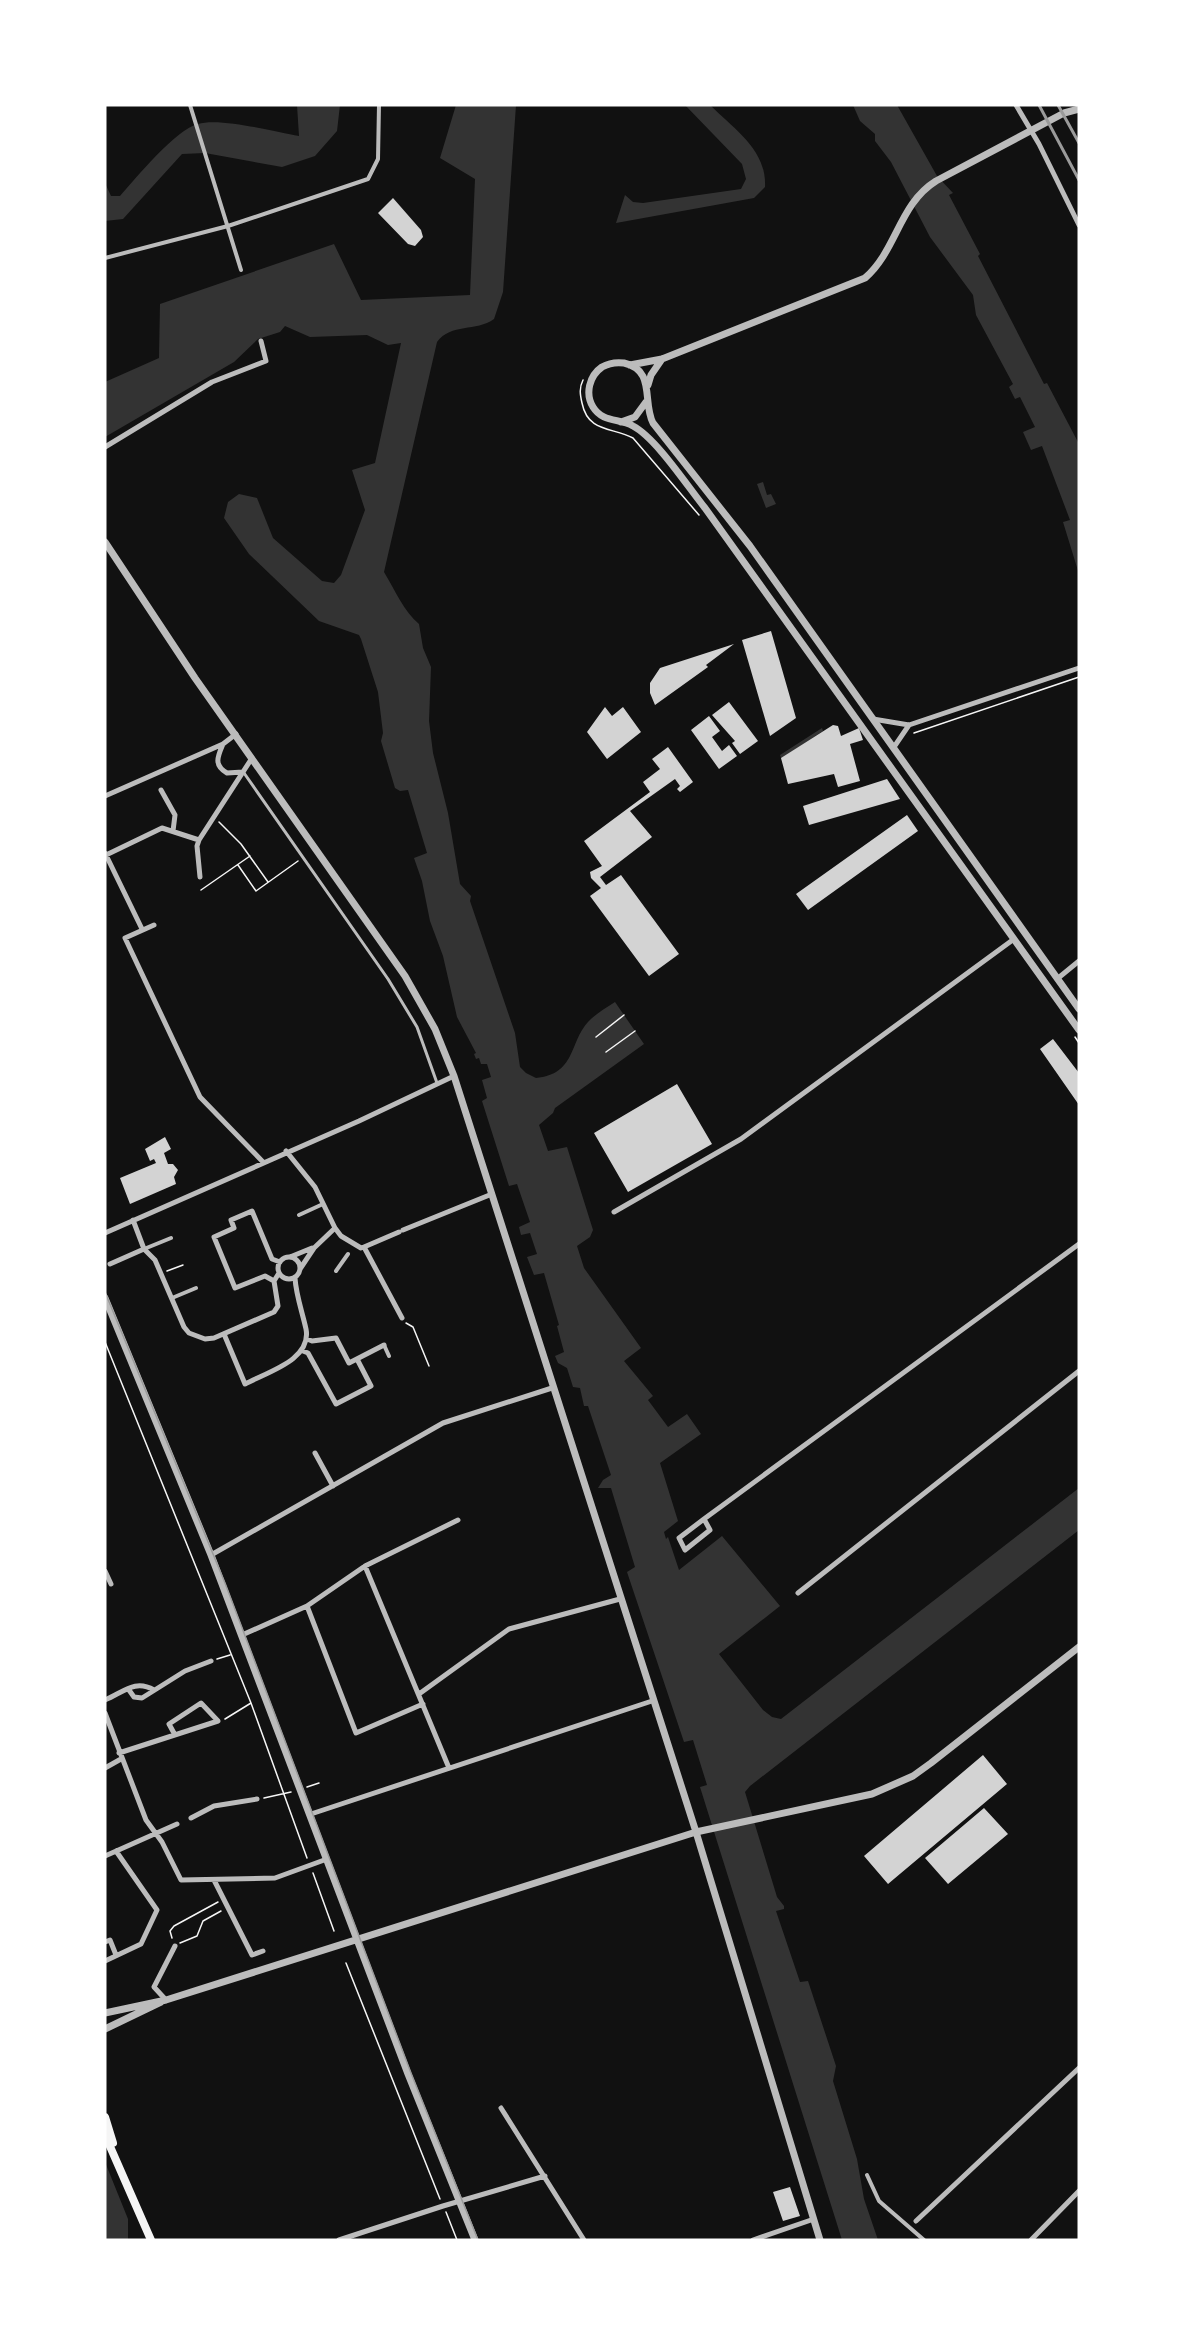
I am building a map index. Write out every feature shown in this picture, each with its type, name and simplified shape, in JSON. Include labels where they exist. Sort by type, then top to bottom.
[{"type":"main road","points":[[105,2117],[120,2165]]},
{"type":"main road","points":[[105,2135],[151,2240]]},
{"type":"street","points":[[190,105],[241,270]]},
{"type":"street","points":[[105,258],[228,225],[368,179],[378,159],[379,105]]},
{"type":"street","points":[[1016,105],[1039,144],[1079,225]]},
{"type":"street","points":[[1064,113],[1072,105]]},
{"type":"street","points":[[1078,107],[936,181],[920,192],[907,209],[886,255],[865,278],[662,359],[630,365],[615,363],[604,366],[594,376],[589,386],[590,400],[594,409],[609,420],[633,426],[649,438],[725,534],[1079,1030]]},
{"type":"street","points":[[105,447],[212,382],[266,361],[261,340]]},
{"type":"street","points":[[662,359],[651,375],[647,386],[646,402],[649,415],[659,432],[728,516],[1079,1009]]},
{"type":"street","points":[[630,365],[639,370],[647,386]]},
{"type":"street","points":[[621,422],[635,417],[646,402]]},
{"type":"street","points":[[105,542],[195,678],[405,976],[435,1029],[454,1076],[652,1701],[696,1832],[820,2240]]},
{"type":"street","points":[[873,719],[884,719],[897,725],[909,725],[1079,668]]},
{"type":"street","points":[[894,747],[909,725]]},
{"type":"street","points":[[105,796],[223,744],[236,734]]},
{"type":"street","points":[[223,744],[217,758],[220,768],[227,773],[243,772]]},
{"type":"street","points":[[200,877],[197,846],[199,840],[252,758]]},
{"type":"street","points":[[161,790],[175,815],[173,831]]},
{"type":"street","points":[[142,929],[106,854],[162,828],[199,840]]},
{"type":"street","points":[[154,925],[125,938],[200,1097],[263,1162]]},
{"type":"street","points":[[614,1212],[741,1138],[1014,939]]},
{"type":"street","points":[[1057,979],[1079,961]]},
{"type":"street","points":[[105,1233],[286,1151],[359,1121],[454,1076]]},
{"type":"street","points":[[286,1151],[308,1178],[335,1228],[361,1248],[492,1194]]},
{"type":"street","points":[[299,1215],[323,1204]]},
{"type":"street","points":[[273,1281],[265,1276],[235,1288],[212,1238],[234,1228],[231,1220],[254,1210],[272,1259],[280,1262],[314,1248]]},
{"type":"street","points":[[133,1220],[144,1249],[155,1260],[184,1327],[189,1333],[205,1339],[224,1334],[277,1309],[273,1281],[279,1273],[280,1262]]},
{"type":"street","points":[[224,1334],[245,1384],[303,1351],[307,1339],[295,1278],[314,1248],[335,1228]]},
{"type":"street","points":[[110,1264],[171,1238]]},
{"type":"street","points":[[704,1519],[710,1530],[685,1550],[678,1538],[1079,1244]]},
{"type":"street","points":[[364,1247],[402,1318]]},
{"type":"street","points":[[336,1271],[348,1254]]},
{"type":"street","points":[[289,1257],[298,1262],[300,1269]]},
{"type":"street","points":[[279,1273],[287,1279],[295,1278]]},
{"type":"street","points":[[171,1299],[196,1288]]},
{"type":"street","points":[[105,1298],[211,1555],[302,1788],[357,1940],[475,2240]]},
{"type":"street","points":[[307,1339],[312,1341],[336,1338],[349,1363],[384,1346],[389,1356]]},
{"type":"street","points":[[303,1351],[308,1353],[336,1404],[371,1386],[357,1359]]},
{"type":"street","points":[[798,1593],[1079,1371]]},
{"type":"street","points":[[211,1555],[443,1423],[552,1388]]},
{"type":"street","points":[[315,1453],[333,1486]]},
{"type":"street","points":[[242,1635],[307,1605],[365,1566],[458,1520]]},
{"type":"street","points":[[365,1566],[450,1768]]},
{"type":"street","points":[[105,1570],[111,1584]]},
{"type":"street","points":[[419,1694],[509,1629],[620,1599]]},
{"type":"street","points":[[307,1605],[356,1733],[423,1704]]},
{"type":"street","points":[[105,2013],[166,2000],[696,1832],[857,1799],[913,1776],[1079,1647]]},
{"type":"street","points":[[129,1690],[134,1697],[142,1698],[184,1671],[211,1661]]},
{"type":"street","points":[[105,1700],[137,1684],[144,1684],[154,1690]]},
{"type":"street","points":[[311,1814],[652,1701]]},
{"type":"street","points":[[105,1768],[120,1756],[218,1721],[201,1703],[169,1724],[175,1735]]},
{"type":"street","points":[[105,1713],[146,1820],[181,1880],[275,1878],[327,1859]]},
{"type":"street","points":[[192,1818],[214,1806],[257,1799]]},
{"type":"street","points":[[105,1856],[177,1824]]},
{"type":"street","points":[[105,1961],[141,1944],[157,1910],[117,1851]]},
{"type":"street","points":[[214,1880],[252,1955],[263,1952]]},
{"type":"street","points":[[105,1941],[110,1940],[116,1955]]},
{"type":"street","points":[[166,2000],[154,1987],[175,1946]]},
{"type":"street","points":[[105,2029],[166,2000]]},
{"type":"street","points":[[911,2226],[1079,2069]]},
{"type":"street","points":[[501,2108],[584,2240]]},
{"type":"street","points":[[867,2175],[879,2201],[911,2226],[924,2240]]},
{"type":"street","points":[[339,2240],[545,2176]]},
{"type":"street","points":[[1031,2240],[1079,2191]]},
{"type":"street","points":[[753,2240],[814,2219]]},
{"type":"lane","points":[[243,772],[388,979],[417,1027],[437,1083]]},
{"type":"path","points":[[908,735],[1079,677]]},
{"type":"path","points":[[214,817],[250,856],[268,882]]},
{"type":"path","points":[[201,890],[250,856]]},
{"type":"path","points":[[238,865],[256,891],[304,857]]},
{"type":"path","points":[[596,1037],[624,1015]]},
{"type":"path","points":[[606,1052],[635,1031]]},
{"type":"path","points":[[161,1274],[183,1265]]},
{"type":"path","points":[[402,1318],[413,1327],[429,1366]]},
{"type":"path","points":[[105,1342],[251,1703],[308,1861]]},
{"type":"path","points":[[211,1661],[231,1655]]},
{"type":"path","points":[[218,1721],[251,1703]]},
{"type":"path","points":[[257,1799],[285,1795],[319,1783]]},
{"type":"path","points":[[312,1870],[334,1931]]},
{"type":"path","points":[[224,1899],[174,1926],[170,1931],[175,1946],[197,1936],[203,1921],[228,1908]]},
{"type":"path","points":[[346,1963],[439,2198]]},
{"type":"path","points":[[446,2212],[458,2240]]},
{"type":"shaded area","points":[[297,105],[340,105],[337,131],[315,156],[282,167],[205,153],[182,154],[123,219],[105,221],[105,183],[111,196],[120,196],[167,145],[189,128],[208,122],[220,122],[299,136]]},
{"type":"shaded area","points":[[456,105],[516,105],[503,292],[494,319],[487,323],[449,332],[437,342],[384,572],[404,607],[419,624],[423,648],[431,667],[429,721],[433,753],[448,813],[460,884],[471,896],[470,901],[515,1033],[520,1067],[536,1078],[558,1071],[570,1056],[588,1022],[615,1002],[644,1044],[555,1108],[553,1113],[539,1125],[548,1151],[567,1147],[593,1230],[590,1237],[577,1246],[584,1268],[641,1348],[624,1361],[653,1396],[648,1400],[668,1427],[687,1414],[701,1434],[660,1463],[678,1521],[664,1532],[666,1539],[668,1537],[679,1570],[722,1536],[780,1606],[719,1654],[763,1710],[772,1717],[781,1719],[1079,1488],[1079,1530],[745,1792],[777,1897],[784,1906],[784,1909],[776,1911],[800,1982],[808,1981],[836,2066],[833,2081],[857,2159],[864,2199],[878,2240],[842,2240],[700,1787],[707,1785],[693,1740],[684,1742],[627,1572],[635,1567],[611,1488],[598,1488],[603,1480],[611,1475],[588,1406],[584,1406],[580,1388],[573,1387],[567,1368],[558,1363],[555,1356],[564,1352],[557,1326],[559,1325],[544,1273],[534,1275],[527,1257],[537,1254],[530,1233],[521,1235],[519,1227],[530,1222],[517,1184],[509,1186],[482,1101],[487,1098],[482,1080],[491,1077],[487,1064],[481,1064],[479,1058],[476,1059],[474,1054],[476,1053],[457,1017],[443,956],[430,921],[422,881],[414,858],[427,853],[408,790],[400,791],[395,788],[381,741],[383,733],[378,692],[361,639],[359,635],[319,621],[249,554],[224,518],[228,502],[239,494],[257,498],[273,538],[322,581],[334,583],[341,575],[365,510],[352,470],[375,463],[401,343],[388,345],[367,335],[310,337],[285,326],[280,332],[258,339],[234,362],[105,437],[105,382],[159,358],[160,304],[334,244],[361,300],[470,295],[475,179],[440,158]]},
{"type":"shaded area","points":[[685,105],[710,105],[747,141],[761,162],[765,187],[754,198],[616,223],[625,195],[633,202],[643,203],[741,189],[746,179],[742,164]]},
{"type":"shaded area","points":[[853,105],[897,105],[937,176],[953,193],[949,195],[980,254],[978,256],[1044,384],[1047,383],[1079,444],[1079,574],[1063,522],[1070,520],[1042,446],[1031,450],[1023,432],[1035,427],[1020,397],[1015,399],[1009,387],[1013,384],[976,315],[973,295],[930,237],[891,162],[875,141],[875,134],[860,121]]},
{"type":"shaded area","points":[[763,482],[767,495],[771,494],[776,504],[766,508],[757,484]]},
{"type":"shaded area","points":[[822,728],[823,731],[788,754],[791,762],[783,764],[780,755]]},
{"type":"shaded area","points":[[105,2162],[128,2219],[128,2240],[105,2240]]},
{"type":"building","points":[[393,198],[421,230],[423,237],[415,246],[408,244],[378,213]]},
{"type":"building","points":[[771,631],[796,718],[770,736],[742,640]]},
{"type":"building","points":[[734,644],[706,665],[708,667],[655,705],[650,693],[650,683],[660,668]]},
{"type":"building","points":[[729,702],[758,741],[740,754],[732,743],[735,741],[712,715]]},
{"type":"building","points":[[605,707],[612,716],[623,707],[641,732],[607,759],[587,732]]},
{"type":"building","points":[[709,716],[720,731],[712,737],[722,751],[729,745],[737,756],[719,769],[691,730]]},
{"type":"building","points":[[833,725],[838,726],[841,736],[859,728],[863,740],[850,744],[860,781],[838,787],[834,774],[788,784],[781,758]]},
{"type":"building","points":[[668,747],[693,782],[680,792],[677,789],[680,786],[675,779],[630,811],[652,837],[600,877],[606,885],[621,875],[679,954],[649,976],[590,896],[601,888],[591,878],[590,872],[602,866],[584,841],[650,792],[643,782],[660,769],[652,759]]},
{"type":"building","points":[[887,779],[900,799],[809,825],[803,806]]},
{"type":"building","points":[[907,815],[918,831],[808,910],[796,894]]},
{"type":"building","points":[[1053,1039],[1079,1073],[1079,1105],[1040,1049]]},
{"type":"building","points":[[677,1084],[712,1144],[628,1192],[594,1133]]},
{"type":"building","points":[[165,1137],[171,1149],[164,1153],[168,1164],[173,1164],[178,1170],[174,1177],[176,1184],[130,1204],[120,1178],[156,1163],[154,1159],[150,1161],[145,1149]]},
{"type":"building","points":[[983,1755],[1007,1784],[888,1884],[864,1856]]},
{"type":"building","points":[[984,1808],[1008,1834],[948,1884],[925,1858]]},
{"type":"building","points":[[790,2187],[800,2216],[783,2221],[773,2192]]},
{"type":"tram line","points":[[105,1292],[225,1583],[411,2073],[478,2240]]},
{"type":"railway","points":[[1039,105],[1079,180]]},
{"type":"railway","points":[[1058,105],[1079,143]]}]
